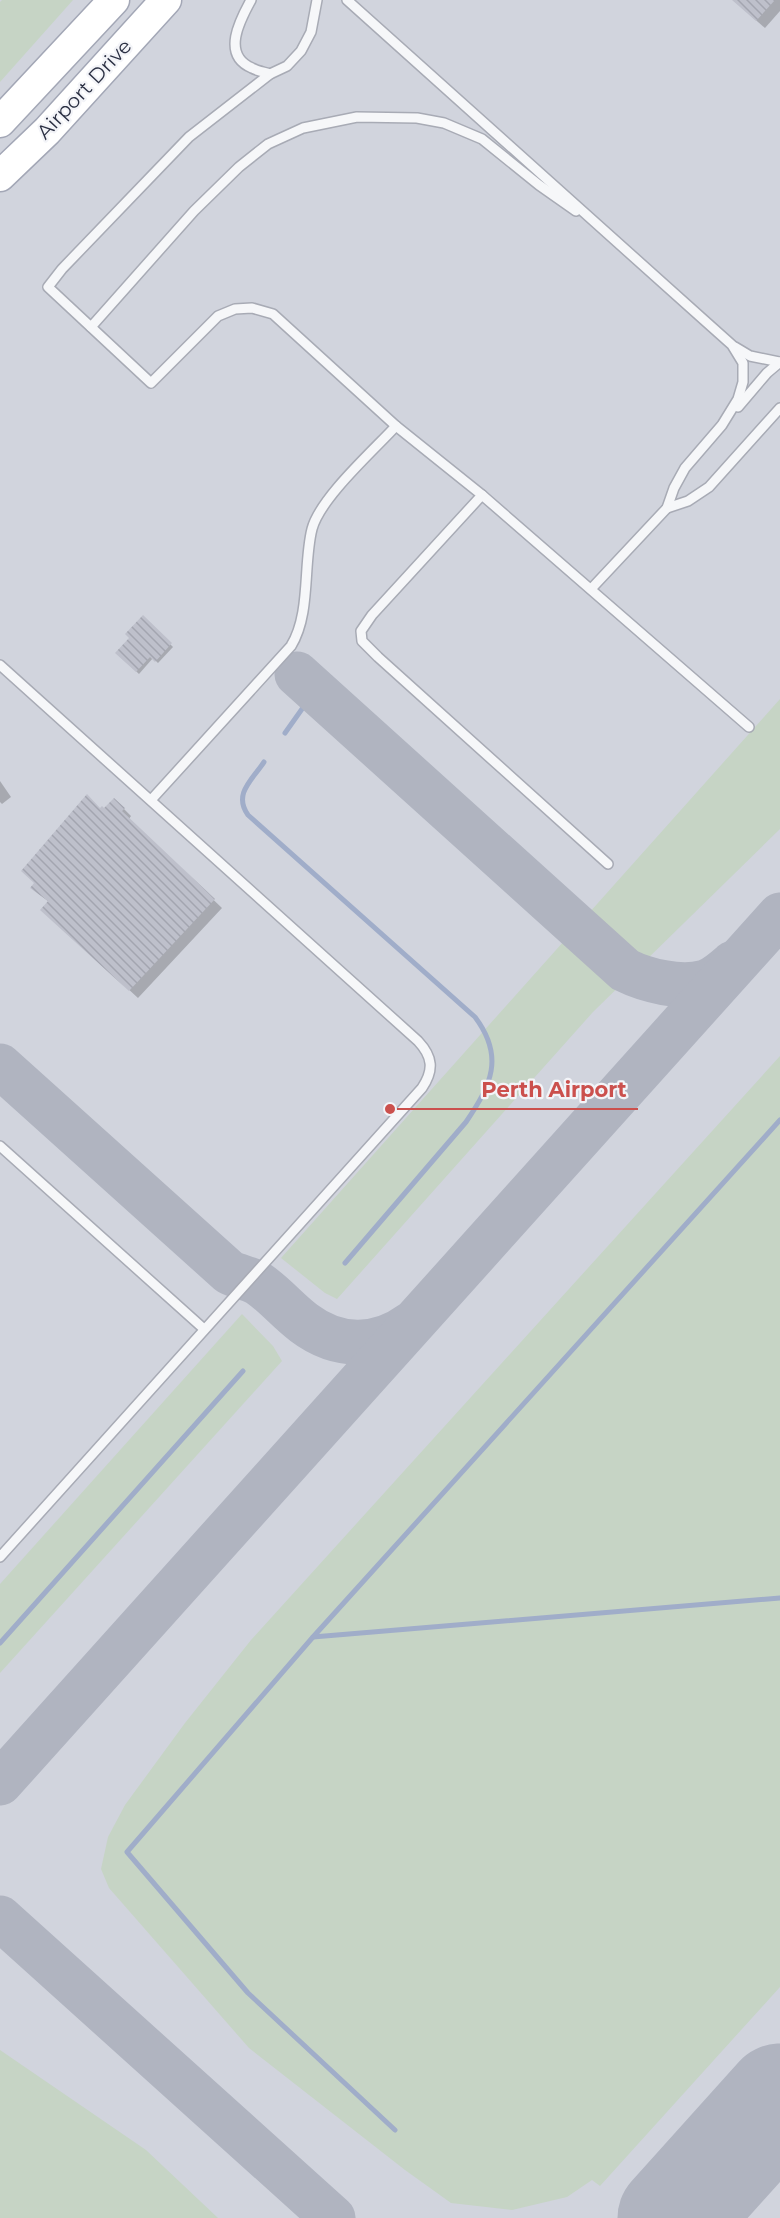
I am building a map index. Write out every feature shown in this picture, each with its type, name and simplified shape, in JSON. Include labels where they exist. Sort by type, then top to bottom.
[{"type":"main road","name":"Airport Drive","points":[[0,122],[114,0]]},
{"type":"main road","name":"Airport Drive","points":[[0,176],[47,131],[166,0]]},
{"type":"lane","points":[[251,0],[235,34],[236,49],[240,59],[250,68],[270,74]]},
{"type":"lane","points":[[317,0],[311,32],[301,51],[287,66],[270,74],[189,137],[62,269],[48,287],[151,382],[218,316],[235,309],[252,308],[273,314],[396,426],[482,495],[749,727]]},
{"type":"lane","points":[[347,0],[730,344],[750,356],[780,362]]},
{"type":"lane","points":[[91,327],[194,211],[239,167],[268,144],[303,128],[357,117],[417,118],[444,123],[482,139],[539,185],[596,223]]},
{"type":"lane","points":[[722,425],[738,399],[743,382],[743,363],[730,344]]},
{"type":"lane","points":[[591,589],[667,508],[674,488],[685,468],[767,373],[780,362]]},
{"type":"lane","points":[[667,508],[688,501],[709,487],[780,408]]},
{"type":"lane","points":[[151,800],[291,646],[300,622],[311,537],[316,517],[330,497],[396,426]]},
{"type":"lane","points":[[482,495],[372,615],[361,631],[362,640],[378,657],[609,864]]},
{"type":"lane","points":[[0,665],[418,1041],[426,1050],[431,1068],[422,1088],[0,1557]]},
{"type":"lane","points":[[0,1146],[204,1329]]},
{"type":"shaded area","points":[[0,0],[780,0],[780,2218],[0,2218]]},
{"type":"green space","points":[[2,0],[73,0],[0,82],[0,2]]},
{"type":"green space","points":[[780,699],[780,829],[593,1012],[337,1299],[325,1293],[281,1258]]},
{"type":"green space","points":[[780,1056],[780,1987],[600,2186],[592,2180],[567,2197],[512,2210],[451,2203],[405,2170],[249,2048],[109,1888],[101,1869],[108,1837],[125,1805],[185,1723],[251,1640]]},
{"type":"green space","points":[[242,1314],[273,1346],[282,1361],[0,1673],[0,1584]]},
{"type":"green space","points":[[0,2050],[146,2150],[218,2218],[0,2218]]},
{"type":"building","points":[[732,0],[775,0],[756,21]]},
{"type":"building","points":[[143,615],[172,643],[155,662],[150,657],[136,672],[115,653],[129,638],[125,634]]},
{"type":"building","points":[[87,794],[100,808],[102,806],[104,808],[114,798],[125,808],[122,811],[215,899],[129,991],[40,910],[48,901],[30,888],[34,883],[21,871]]},
{"type":"waterway","points":[[285,733],[302,709]]},
{"type":"waterway","points":[[264,762],[243,794],[242,800],[248,815],[475,1017],[490,1045],[492,1058],[488,1083],[466,1122],[345,1263]]},
{"type":"waterway","points":[[395,2130],[248,1993],[127,1852],[313,1637],[780,1120]]},
{"type":"waterway","points":[[0,1643],[243,1371]]},
{"type":"waterway","points":[[313,1637],[780,1598]]},
{"type":"taxiway","points":[[297,674],[625,970],[643,978],[685,985],[709,981],[733,963]]},
{"type":"taxiway","points":[[0,1783],[780,915]]},
{"type":"taxiway","points":[[0,1066],[229,1272],[259,1284],[304,1323],[330,1337],[357,1342],[385,1338],[411,1324]]},
{"type":"taxiway","points":[[0,1918],[333,2218]]},
{"type":"taxiway","points":[[701,2186],[766,2141],[780,2135]]},
{"type":"taxiway","points":[[671,2218],[681,2209]]},
{"type":"runway","points":[[673,2218],[780,2099]]},
{"type":"place","name":"Perth Airport","points":[[390,1109]]}]
